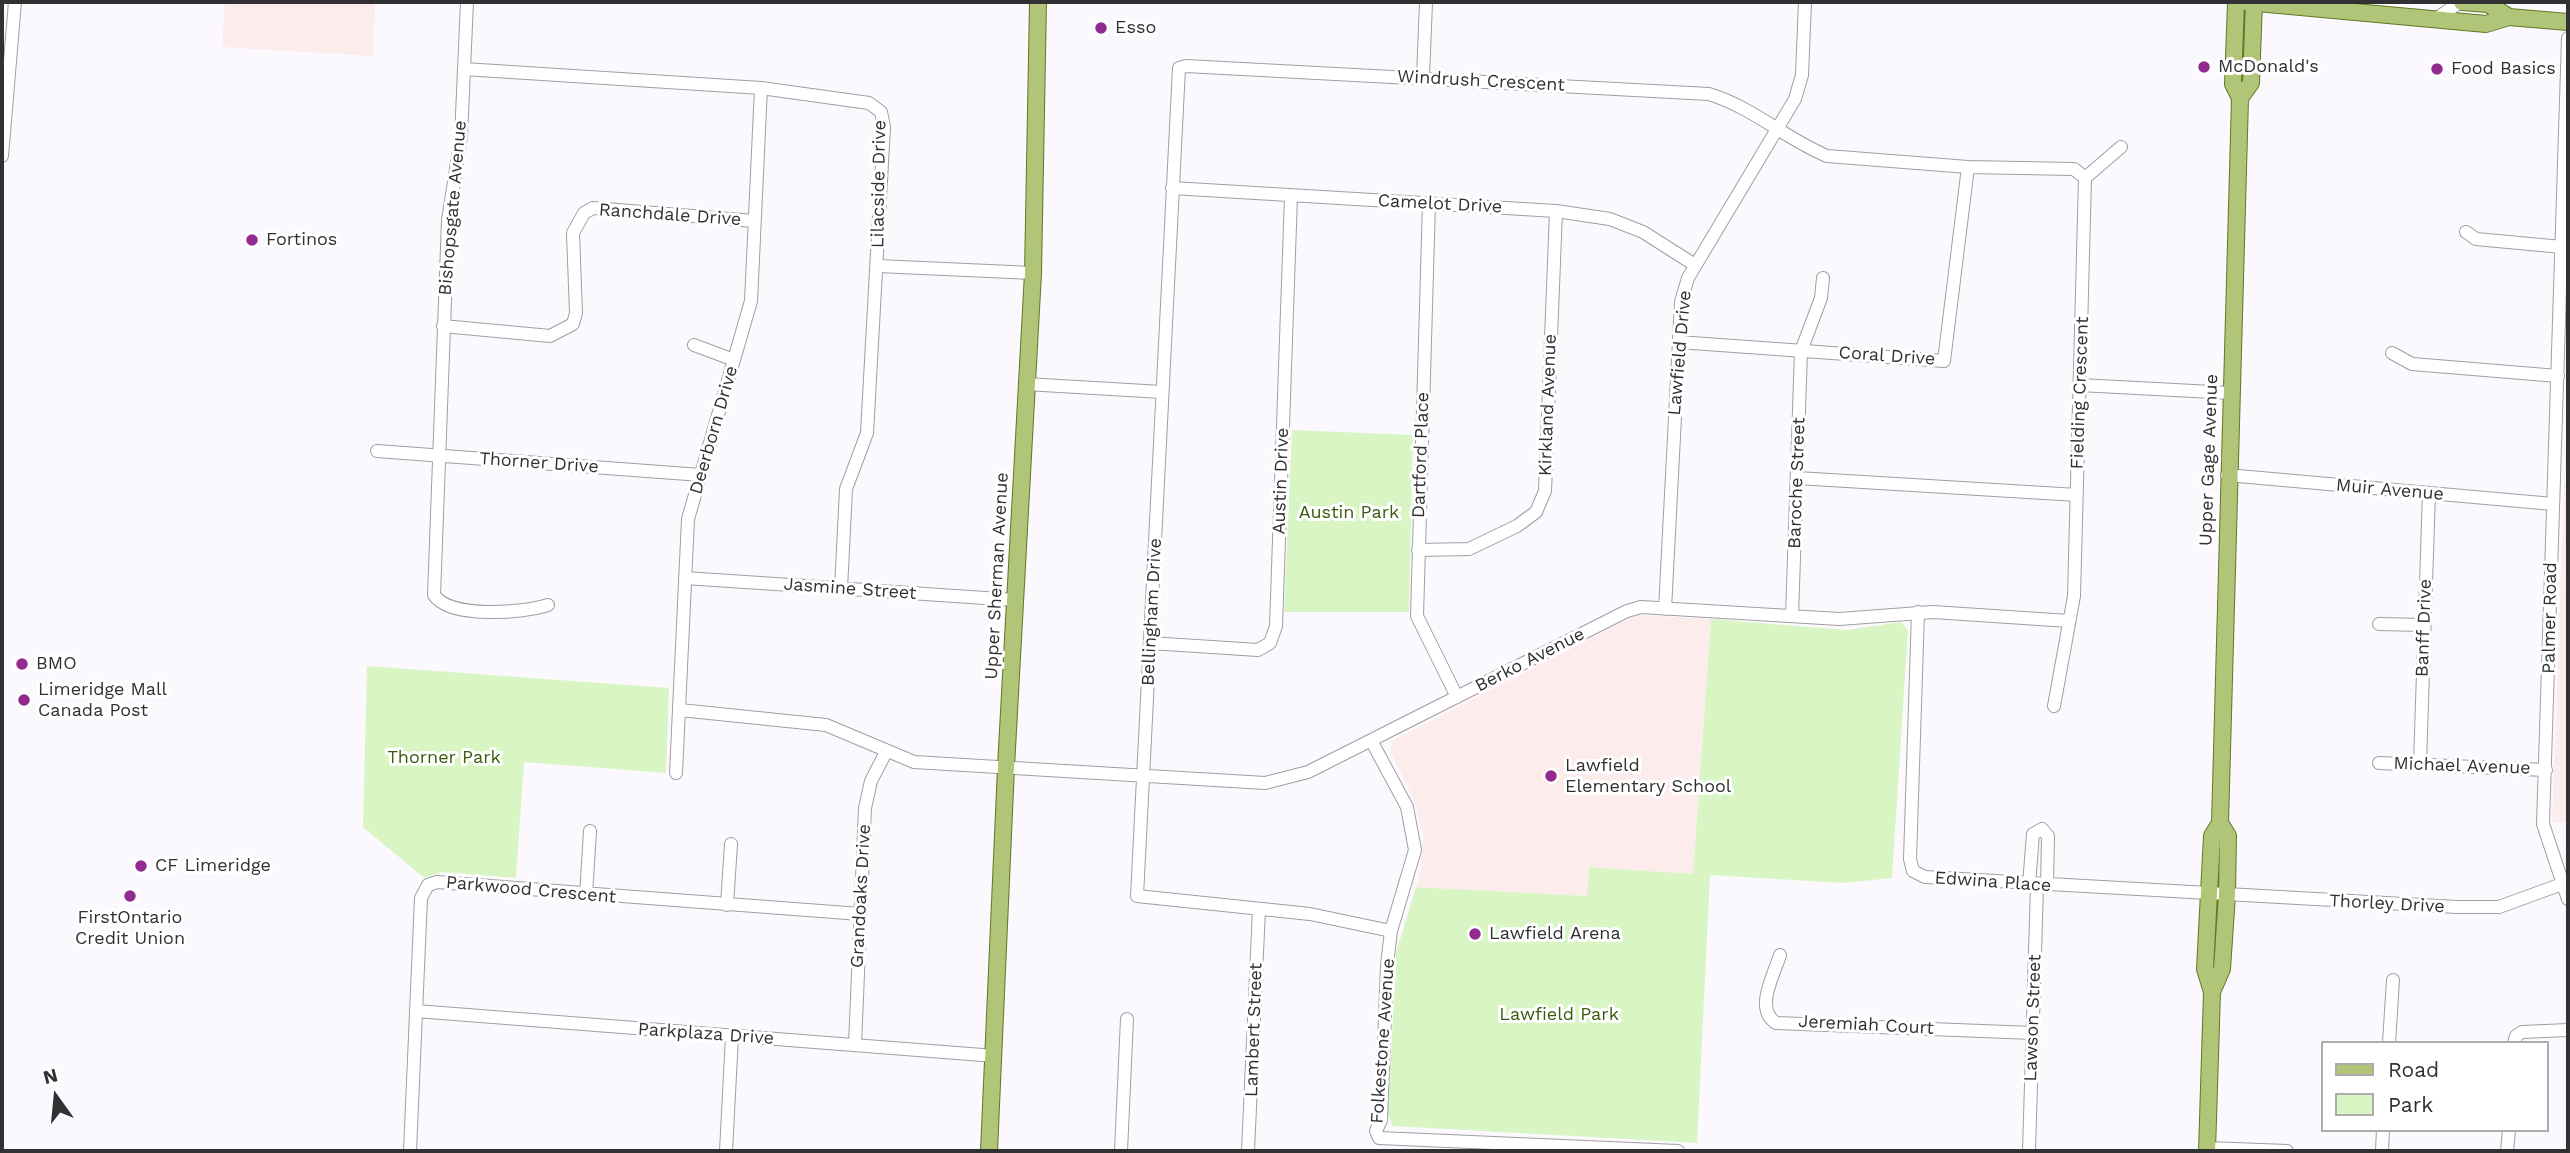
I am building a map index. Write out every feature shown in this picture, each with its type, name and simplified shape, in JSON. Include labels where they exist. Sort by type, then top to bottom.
[{"type":"main road","name":"Upper Sherman Avenue","points":[[989,1151],[1006,767],[1033,273],[1038,2]]},
{"type":"main road","name":"Upper Gage Avenue","points":[[2207,1150],[2212,992],[2206,969],[2208,894],[2212,836],[2220,824],[2227,475],[2240,98],[2233,84],[2236,2]]},
{"type":"main road","points":[[2246,2],[2486,24],[2509,17],[2568,22]]},
{"type":"main road","name":"Upper Gage Avenue","points":[[2240,98],[2251,83],[2254,2]]},
{"type":"main road","points":[[2461,2],[2488,4],[2509,17]]},
{"type":"main road","name":"Upper Gage Avenue","points":[[2212,992],[2222,969],[2227,895],[2228,836],[2220,824]]},
{"type":"street","points":[[2,156],[15,2]]},
{"type":"street","name":"Bishopsgate Avenue","points":[[467,2],[461,137],[448,220],[433,584],[439,602],[447,606],[512,613],[548,605]]},
{"type":"street","points":[[1423,77],[1426,2]]},
{"type":"street","name":"Lawfield Drive","points":[[1665,609],[1681,302],[1695,265],[1795,99],[1802,75],[1805,2]]},
{"type":"street","points":[[2436,19],[2461,2]]},
{"type":"street","name":"Palmer Road","points":[[2568,38],[2566,190],[2553,504],[2544,832],[2568,899]]},
{"type":"street","name":"Windrush Crescent","points":[[1178,73],[1186,66],[1709,93],[1734,101],[1778,130]]},
{"type":"street","name":"Lilacside Drive","points":[[464,69],[761,88],[869,103],[881,112],[884,127],[878,266],[867,433],[846,489],[842,589]]},
{"type":"street","name":"Bellingham Drive","points":[[1178,73],[1137,896],[1310,914],[1391,931]]},
{"type":"street","name":"Deerborn Drive","points":[[676,773],[688,519],[751,301],[761,88]]},
{"type":"street","points":[[1778,130],[1827,156],[1968,167],[2074,169],[2085,178],[2121,147]]},
{"type":"street","name":"Coral Drive","points":[[1678,342],[1944,361],[1968,167]]},
{"type":"street","name":"Fielding Crescent","points":[[1797,478],[2077,495],[2085,178]]},
{"type":"street","name":"Camelot Drive","points":[[1172,188],[1556,211],[1610,219],[1643,232],[1695,265]]},
{"type":"street","name":"Austin Drive","points":[[1150,643],[1258,650],[1270,643],[1276,626],[1291,196]]},
{"type":"street","name":"Dartford Place","points":[[1429,203],[1417,616],[1457,698]]},
{"type":"street","name":"Ranchdale Drive","points":[[443,326],[550,336],[573,324],[576,313],[573,233],[584,213],[593,208],[754,220]]},
{"type":"street","name":"Kirkland Avenue","points":[[1418,550],[1469,549],[1517,526],[1536,512],[1545,491],[1556,211]]},
{"type":"street","points":[[2466,232],[2476,239],[2562,247]]},
{"type":"street","points":[[878,266],[1033,273]]},
{"type":"street","name":"Baroche Street","points":[[1792,616],[1801,351],[1821,298],[1823,278]]},
{"type":"street","points":[[694,345],[734,360]]},
{"type":"street","points":[[2392,354],[2412,364],[2558,376]]},
{"type":"street","points":[[1026,384],[1162,392]]},
{"type":"street","points":[[2080,385],[2231,393]]},
{"type":"street","name":"Thorner Drive","points":[[377,451],[701,475]]},
{"type":"street","name":"Muir Avenue","points":[[2227,475],[2553,504]]},
{"type":"street","name":"Banff Drive","points":[[2420,764],[2429,493]]},
{"type":"street","points":[[2054,706],[2074,596],[2077,495]]},
{"type":"street","name":"Jasmine Street","points":[[685,578],[1015,600]]},
{"type":"street","name":"Berko Avenue","points":[[680,710],[826,725],[914,762],[1265,783],[1308,772],[1627,611],[1641,607],[1846,619],[1918,612],[2069,621]]},
{"type":"street","name":"Edwina Place","points":[[1918,612],[1910,859],[1913,871],[1925,877],[2038,886],[2208,894]]},
{"type":"street","points":[[2379,624],[2424,625]]},
{"type":"street","name":"Folkestone Avenue","points":[[1371,742],[1407,807],[1415,850],[1391,931],[1387,965],[1381,1120],[1376,1131],[1379,1138],[1517,1147],[1678,1151]]},
{"type":"street","name":"Grandoaks Drive","points":[[855,1045],[865,808],[871,781],[886,752]]},
{"type":"street","name":"Michael Avenue","points":[[2379,763],[2546,770]]},
{"type":"street","points":[[586,895],[590,831]]},
{"type":"street","points":[[727,905],[731,844]]},
{"type":"street","name":"Parkwood Crescent","points":[[410,1151],[421,898],[428,885],[438,882],[860,914]]},
{"type":"street","name":"Thorley Drive","points":[[2208,894],[2499,907],[2562,884]]},
{"type":"street","name":"Lawson Street","points":[[2029,1151],[2038,886]]},
{"type":"street","name":"Lambert Street","points":[[1248,1151],[1259,909]]},
{"type":"street","name":"Jeremiah Court","points":[[1780,955],[1764,1007],[1768,1018],[1776,1023],[2033,1033]]},
{"type":"street","points":[[2389,1041],[2393,980]]},
{"type":"street","name":"Parkplaza Drive","points":[[416,1011],[995,1056]]},
{"type":"street","points":[[1121,1151],[1127,1019]]},
{"type":"street","points":[[2515,1040],[2522,1032],[2568,1030]]},
{"type":"street","points":[[726,1151],[732,1036]]},
{"type":"street","points":[[2382,1151],[2383,1132]]},
{"type":"street","points":[[2507,1151],[2509,1132]]},
{"type":"street","points":[[2207,1150],[2287,1151]]},
{"type":"shaded area","points":[[225,2],[375,2],[373,56],[222,47]]},
{"type":"shaded area","points":[[2568,403],[2568,823],[2552,822]]},
{"type":"shaded area","name":"Lawfield Elementary School","points":[[1636,615],[1711,619],[1693,874],[1589,867],[1587,896],[1416,887],[1421,869],[1423,834],[1414,800],[1390,751],[1392,741]]},
{"type":"green space","name":"Austin Park","points":[[1292,430],[1413,435],[1409,612],[1284,612]]},
{"type":"green space","name":"Lawfield Park","points":[[1711,619],[1847,630],[1901,622],[1908,630],[1892,878],[1844,883],[1710,875],[1697,1143],[1393,1126],[1388,1115],[1396,953],[1416,887],[1587,896],[1589,867],[1693,874]]},
{"type":"green space","name":"Thorner Park","points":[[367,666],[669,688],[666,773],[524,762],[516,878],[442,872],[424,878],[363,827]]},
{"type":"place","name":"Esso","points":[[1101,28]]},
{"type":"place","name":"McDonald's","points":[[2204,67]]},
{"type":"place","name":"Food Basics","points":[[2437,69]]},
{"type":"place","name":"Fortinos","points":[[252,240]]},
{"type":"place","name":"BMO","points":[[22,664]]},
{"type":"place","name":"Limeridge Mall Canada Post","points":[[24,700]]},
{"type":"place","name":"Lawfield Elementary School","points":[[1551,776]]},
{"type":"place","name":"CF Limeridge","points":[[141,866]]},
{"type":"place","name":"FirstOntario Credit Union","points":[[130,896]]},
{"type":"place","name":"Lawfield Arena","points":[[1475,934]]}]
